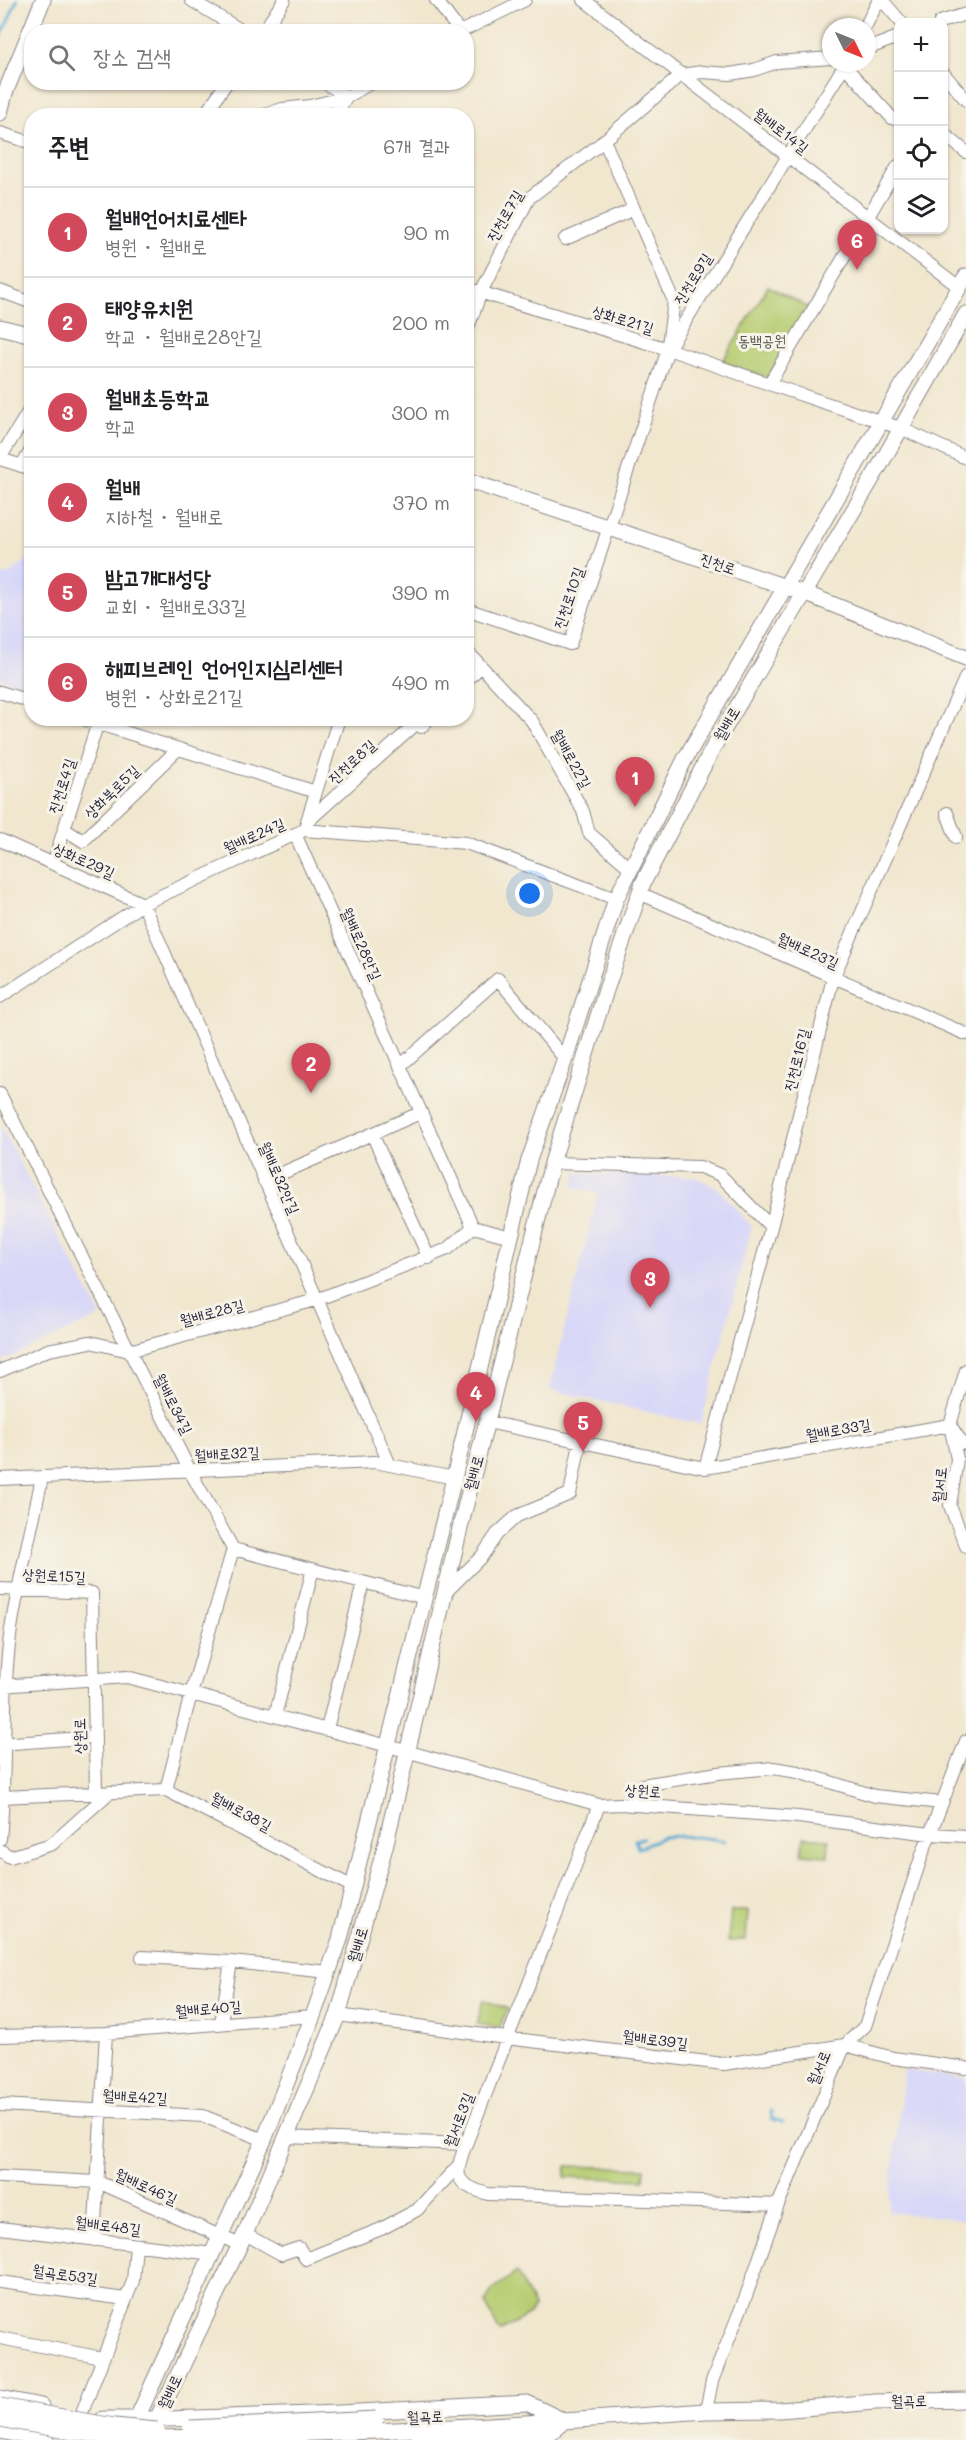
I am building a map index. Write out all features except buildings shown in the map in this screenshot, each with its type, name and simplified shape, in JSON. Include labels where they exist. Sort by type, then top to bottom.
[{"type":"main road","points":[[31,24],[39,3]]},
{"type":"main road","points":[[0,112],[24,43]]},
{"type":"main road","name":"월배로","points":[[127,2440],[264,2140],[329,1972],[425,1598],[529,1160],[565,1059],[616,899],[685,759],[963,281]]},
{"type":"main road","name":"월배로","points":[[147,2440],[242,2239],[338,2015],[385,1847],[444,1594],[552,1163],[639,893],[651,865],[714,746],[966,314]]},
{"type":"main road","points":[[0,327],[24,333]]},
{"type":"main road","name":"진천로","points":[[474,483],[804,593],[966,658]]},
{"type":"main road","points":[[0,2398],[102,2419],[157,2420],[527,2403],[564,2421],[549,2433],[419,2440]]},
{"type":"main road","name":"월곡로","points":[[0,2419],[129,2439],[376,2425],[529,2413],[564,2421],[706,2411],[780,2410],[875,2402],[966,2400]]},
{"type":"main road","name":"월곡로","points":[[0,2406],[114,2426],[158,2430],[376,2425]]},
{"type":"main road","points":[[0,2431],[46,2440]]},
{"type":"street","points":[[191,0],[231,24]]},
{"type":"street","points":[[268,24],[284,0]]},
{"type":"street","points":[[436,0],[454,24]]},
{"type":"street","points":[[474,25],[525,0]]},
{"type":"street","name":"월배로14길","points":[[585,0],[867,217],[963,281]]},
{"type":"street","points":[[870,18],[881,0],[897,18]]},
{"type":"street","points":[[948,20],[966,14]]},
{"type":"street","points":[[876,46],[894,39]]},
{"type":"street","points":[[681,75],[702,72],[730,74],[754,70],[777,62],[822,59]]},
{"type":"street","name":"진천로9길","points":[[609,527],[668,349],[839,72]]},
{"type":"street","name":"진천로9길","points":[[851,72],[894,119]]},
{"type":"street","name":"진천로7길","points":[[474,311],[481,292],[529,198],[604,140],[681,75]]},
{"type":"street","points":[[948,84],[966,100]]},
{"type":"street","points":[[209,108],[222,90]]},
{"type":"street","points":[[336,90],[347,97]]},
{"type":"street","points":[[291,108],[347,97],[359,90]]},
{"type":"street","points":[[339,108],[347,97]]},
{"type":"street","points":[[0,133],[24,140]]},
{"type":"street","points":[[948,137],[966,152]]},
{"type":"street","points":[[604,140],[674,301],[668,349]]},
{"type":"street","points":[[769,384],[894,173]]},
{"type":"street","points":[[565,239],[634,209]]},
{"type":"street","name":"상화로21길","points":[[474,290],[668,349],[900,428],[966,459]]},
{"type":"street","points":[[0,291],[24,300]]},
{"type":"street","points":[[24,419],[0,459],[24,466]]},
{"type":"street","name":"진천로10길","points":[[474,612],[570,644],[609,527]]},
{"type":"street","name":"월배로22길","points":[[474,658],[532,721],[583,811],[589,832],[630,868]]},
{"type":"street","points":[[474,674],[482,666]]},
{"type":"street","name":"진천로16길","points":[[705,1468],[771,1227],[833,978],[966,676]]},
{"type":"street","points":[[0,692],[24,700]]},
{"type":"street","name":"진천로4길","points":[[53,864],[97,726]]},
{"type":"street","points":[[113,726],[316,792]]},
{"type":"street","name":"진천로8길","points":[[302,829],[337,726]]},
{"type":"street","name":"진천로8길","points":[[302,829],[416,726]]},
{"type":"street","name":"상화북로5길","points":[[64,829],[83,841],[178,749]]},
{"type":"street","points":[[947,813],[956,837]]},
{"type":"street","name":"월배로24길","points":[[0,996],[143,904],[302,829],[466,843],[616,899]]},
{"type":"street","name":"월배로28안길","points":[[302,829],[420,1113],[473,1227]]},
{"type":"street","name":"상화로29길","points":[[0,840],[143,904]]},
{"type":"street","points":[[0,854],[12,845]]},
{"type":"street","name":"월배로23길","points":[[639,893],[966,1034]]},
{"type":"street","name":"월배로32안길","points":[[143,904],[390,1465]]},
{"type":"street","points":[[400,1066],[498,979],[565,1059]]},
{"type":"street","name":"월배로34길","points":[[0,1094],[190,1471],[233,1549]]},
{"type":"street","points":[[264,1181],[420,1113]]},
{"type":"street","points":[[372,1134],[429,1258]]},
{"type":"street","points":[[552,1163],[700,1167],[720,1175],[771,1227]]},
{"type":"street","points":[[473,1227],[511,1237]]},
{"type":"street","name":"월배로28길","points":[[0,1371],[48,1350],[90,1342],[129,1351],[316,1300],[429,1258],[448,1249],[473,1227]]},
{"type":"street","points":[[966,1370],[965,1384],[950,1425],[962,1443],[966,1444]]},
{"type":"street","points":[[488,1422],[705,1468]]},
{"type":"street","name":"월배로33길","points":[[705,1468],[950,1425]]},
{"type":"street","name":"월서로","points":[[950,1425],[957,1459],[950,1506],[966,1546]]},
{"type":"street","points":[[444,1594],[482,1556],[497,1534],[517,1516],[570,1494],[580,1443]]},
{"type":"street","name":"월배로32길","points":[[0,1479],[375,1462],[454,1478]]},
{"type":"street","points":[[0,1839],[3,1686],[11,1630],[42,1477]]},
{"type":"street","points":[[166,1790],[233,1549],[425,1598]]},
{"type":"street","points":[[275,1716],[313,1569]]},
{"type":"street","points":[[327,1729],[363,1583]]},
{"type":"street","name":"상원로15길","points":[[0,1589],[92,1593],[94,1680]]},
{"type":"street","name":"상원로","points":[[3,1686],[127,1677],[327,1729],[599,1805],[629,1805],[798,1817],[930,1834],[966,1836]]},
{"type":"street","name":"상원로","points":[[94,1680],[96,1793]]},
{"type":"street","points":[[2,1744],[95,1737]]},
{"type":"street","name":"월서로","points":[[706,2411],[712,2381],[746,2296],[778,2205],[845,2045],[865,2026],[930,1834],[966,1741]]},
{"type":"street","points":[[629,1805],[642,1785],[718,1773],[773,1768],[798,1772],[875,1796],[942,1803]]},
{"type":"street","name":"월배로38길","points":[[2,1797],[166,1790],[352,1887]]},
{"type":"street","points":[[0,1850],[10,1857],[52,1844],[110,1792]]},
{"type":"street","name":"월서로3길","points":[[599,1805],[466,2144],[458,2166],[459,2178],[469,2189],[488,2194],[778,2205]]},
{"type":"street","name":"월배로","points":[[142,1957],[231,1962],[329,1972]]},
{"type":"street","points":[[221,2022],[231,1962]]},
{"type":"street","name":"월배로39길","points":[[338,2015],[724,2064],[845,2045],[893,2058],[966,2068]]},
{"type":"street","name":"월배로40길","points":[[0,2036],[106,2033],[313,2016]]},
{"type":"street","points":[[94,2240],[106,2033]]},
{"type":"street","name":"월배로42길","points":[[0,2105],[203,2116],[264,2140]]},
{"type":"street","points":[[285,2137],[466,2144]]},
{"type":"street","name":"월배로46길","points":[[0,2177],[98,2182],[221,2236],[242,2239],[281,2254],[299,2248],[306,2259],[381,2229],[417,2210],[458,2166]]},
{"type":"street","name":"월배로48길","points":[[0,2228],[213,2254]]},
{"type":"street","points":[[81,2415],[133,2281],[136,2245]]},
{"type":"street","name":"월곡로53길","points":[[0,2282],[125,2299]]},
{"type":"street","points":[[0,2338],[102,2358]]},
{"type":"shaded area","points":[[24,563],[24,687],[0,678],[0,576],[11,573]]},
{"type":"shaded area","points":[[0,1125],[101,1316],[0,1362]]},
{"type":"shaded area","points":[[576,1173],[695,1177],[718,1188],[752,1227],[701,1424],[549,1390],[598,1194],[573,1187]]},
{"type":"shaded area","points":[[904,2070],[966,2078],[966,2220],[888,2212]]},
{"type":"green space","name":"동백공원","points":[[768,286],[809,308],[768,378],[722,362]]},
{"type":"green space","points":[[804,1837],[829,1839],[828,1856],[802,1854]]},
{"type":"green space","points":[[731,1911],[748,1911],[746,1940],[728,1941]]},
{"type":"green space","points":[[483,2000],[508,2009],[499,2028],[477,2024]]},
{"type":"green space","points":[[567,2166],[645,2168],[644,2180],[565,2177]]},
{"type":"green space","points":[[517,2272],[534,2307],[531,2313],[500,2332],[485,2303],[491,2291]]},
{"type":"waterway","points":[[0,39],[17,0]]},
{"type":"waterway","points":[[643,1838],[635,1840],[638,1848],[663,1837],[710,1838],[725,1841]]},
{"type":"waterway","points":[[771,2111],[772,2119],[783,2122]]},
{"type":"place","name":"해피브레인 언어인지심리센터","points":[[857,270]]},
{"type":"place","name":"월배언어치료센타","points":[[635,807]]},
{"type":"place","name":"태양유치원","points":[[311,1093]]},
{"type":"place","name":"월배초등학교","points":[[650,1308]]},
{"type":"place","name":"월배","points":[[476,1422]]},
{"type":"place","name":"밤고개대성당","points":[[583,1452]]}]
